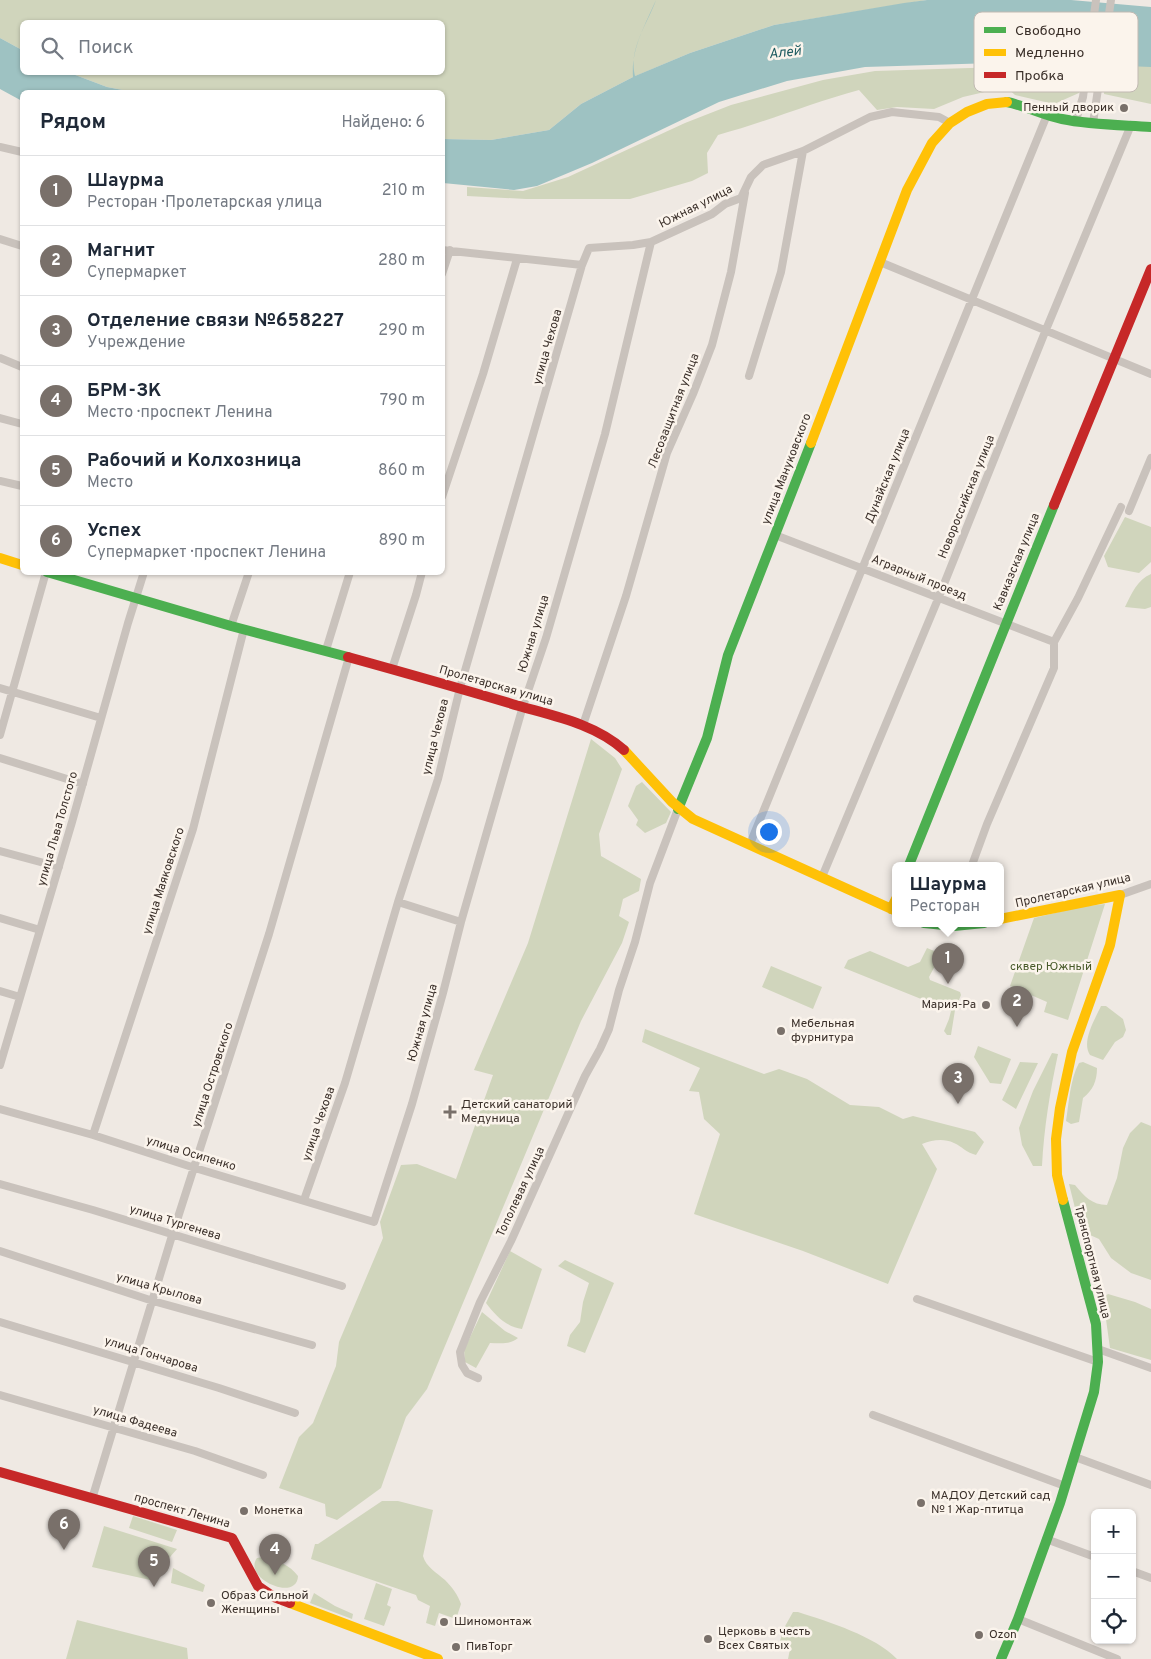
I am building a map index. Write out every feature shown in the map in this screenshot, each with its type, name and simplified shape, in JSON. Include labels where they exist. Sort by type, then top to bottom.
[{"type":"street","points":[[1076,120],[1084,92]]},
{"type":"street","points":[[1093,123],[1098,92]]},
{"type":"street","name":"улица Мануковского","points":[[678,809],[707,738],[728,655],[907,190],[932,143],[950,123],[967,112],[987,104],[1005,102],[1024,106],[1047,115],[1093,123],[1151,127]]},
{"type":"street","points":[[745,188],[751,177],[763,165],[802,151],[870,117],[892,112],[939,117],[950,123]]},
{"type":"street","name":"Дунайская улица","points":[[750,844],[1047,115]]},
{"type":"street","name":"Новороссийская улица","points":[[822,877],[938,599],[1045,332],[1131,125]]},
{"type":"street","points":[[0,147],[20,152]]},
{"type":"street","points":[[749,376],[782,272],[802,151]]},
{"type":"street","name":"Южная улица","points":[[374,1222],[412,1104],[461,922],[523,706],[546,638],[604,434],[651,242],[712,214],[725,204],[740,198],[745,188]]},
{"type":"street","name":"Лесозащитная улица","points":[[583,725],[626,596],[667,453],[712,345],[731,272],[745,188]]},
{"type":"street","points":[[0,239],[20,245]]},
{"type":"street","name":"улица Чехова","points":[[304,1200],[345,1083],[398,902],[438,778],[460,688],[582,266],[589,248],[651,242]]},
{"type":"street","points":[[446,250],[582,266]]},
{"type":"street","points":[[445,488],[483,374],[518,259]]},
{"type":"street","points":[[880,262],[1045,332],[1151,374]]},
{"type":"street","name":"Кавказская улица","points":[[910,862],[1151,269]]},
{"type":"street","points":[[0,358],[20,366]]},
{"type":"street","points":[[0,418],[20,423]]},
{"type":"street","points":[[973,862],[987,824],[1054,668],[1054,642],[1151,458]]},
{"type":"street","points":[[0,481],[20,486]]},
{"type":"street","name":"Аграрный проезд","points":[[775,535],[1054,642]]},
{"type":"street","points":[[0,558],[20,564]]},
{"type":"street","points":[[0,735],[45,575]]},
{"type":"street","name":"Пролетарская улица","points":[[56,575],[231,626],[326,650],[460,688],[583,725],[617,744],[678,809],[693,820],[750,844],[892,910]]},
{"type":"street","name":"улица Льва Толстого","points":[[0,1065],[1,1056],[59,867],[143,575]]},
{"type":"street","points":[[231,626],[249,575]]},
{"type":"street","points":[[326,650],[349,575]]},
{"type":"street","points":[[392,669],[421,575]]},
{"type":"street","name":"улица Маяковского","points":[[93,1135],[193,829],[244,629]]},
{"type":"street","name":"улица Островского","points":[[92,1499],[173,1234],[270,934],[349,657]]},
{"type":"street","points":[[0,688],[101,718]]},
{"type":"street","points":[[0,758],[83,784]]},
{"type":"street","name":"Тополевая улица","points":[[478,1378],[467,1373],[462,1366],[460,1352],[480,1302],[515,1232],[585,1076],[600,1050],[609,1029],[619,990],[635,942],[650,882],[678,809]]},
{"type":"street","points":[[0,851],[59,867]]},
{"type":"street","name":"Пролетарская улица","points":[[1004,918],[1120,895],[1151,884]]},
{"type":"street","name":"Транспортная улица","points":[[1001,1659],[1018,1618],[1065,1486],[1094,1392],[1098,1362],[1096,1324],[1057,1175],[1056,1139],[1060,1108],[1072,1052],[1110,945],[1120,895]]},
{"type":"street","points":[[398,902],[461,922]]},
{"type":"street","points":[[0,918],[40,930]]},
{"type":"street","points":[[0,992],[20,997]]},
{"type":"street","name":"улица Осипенко","points":[[0,1109],[93,1135],[374,1222]]},
{"type":"street","name":"улица Тургенева","points":[[0,1184],[173,1234],[342,1286]]},
{"type":"street","name":"улица Крылова","points":[[0,1251],[153,1301],[312,1345]]},
{"type":"street","points":[[916,1299],[1098,1362]]},
{"type":"street","name":"улица Гончарова","points":[[0,1322],[295,1413]]},
{"type":"street","points":[[1098,1350],[1151,1368]]},
{"type":"street","name":"улица Фадеева","points":[[0,1395],[195,1451],[263,1476]]},
{"type":"street","points":[[873,1415],[1065,1486]]},
{"type":"street","points":[[1075,1457],[1151,1485]]},
{"type":"street","name":"проспект Ленина","points":[[0,1472],[232,1538],[258,1586],[274,1597],[438,1659]]},
{"type":"street","points":[[1046,1539],[1091,1556]]},
{"type":"street","points":[[1136,1572],[1151,1578]]},
{"type":"street","points":[[1018,1618],[1118,1659]]},
{"type":"green space","points":[[0,0],[927,0],[774,25],[690,53],[633,77],[581,104],[549,130],[491,140],[445,139],[445,90],[123,90],[107,87],[75,75],[445,75],[445,20],[20,20],[20,49],[0,38]]},
{"type":"green space","points":[[1138,61],[1151,62],[1151,104],[1104,94],[1104,92],[1138,92]]},
{"type":"green space","points":[[974,68],[974,92],[984,92],[963,97],[934,109],[897,107],[877,110],[859,90],[718,135],[707,153],[708,173],[692,181],[630,199],[526,199],[467,196],[467,187],[523,191],[568,177],[685,123],[731,105],[823,80],[875,71]]},
{"type":"green space","points":[[1012,92],[1079,92],[1054,104],[1015,95]]},
{"type":"green space","points":[[1125,517],[1151,527],[1151,562],[1139,573],[1108,567],[1104,556]]},
{"type":"green space","points":[[1151,574],[1151,607],[1145,609],[1125,607],[1138,583]]},
{"type":"green space","points":[[591,739],[615,758],[622,769],[599,834],[601,856],[641,879],[639,891],[623,899],[619,916],[629,922],[622,943],[581,1021],[427,1389],[406,1417],[381,1488],[337,1520],[326,1516],[325,1504],[279,1488],[299,1437],[313,1423],[336,1366],[339,1342],[383,1238],[380,1222],[401,1165],[417,1164],[456,1179],[493,1075],[474,1070],[528,943]]},
{"type":"green space","points":[[642,782],[671,812],[666,823],[645,833],[636,825],[638,820],[628,806],[636,786]]},
{"type":"green space","name":"сквер Южный","points":[[1105,904],[1068,1020],[1044,1012],[1047,1002],[1010,986],[1034,918],[1080,907]]},
{"type":"green space","points":[[927,948],[939,953],[929,977],[930,980],[960,992],[961,995],[955,1010],[951,1035],[947,1035],[944,1031],[951,1011],[844,968],[848,960],[870,951],[908,967],[920,962]]},
{"type":"green space","points":[[771,966],[822,987],[813,1009],[762,987]]},
{"type":"green space","points":[[1101,1006],[1106,1006],[1123,1019],[1126,1030],[1123,1037],[1115,1042],[1103,1060],[1090,1055],[1087,1044],[1090,1030]]},
{"type":"green space","points":[[645,1029],[764,1074],[779,1069],[807,1079],[850,1105],[879,1107],[903,1119],[913,1116],[975,1132],[984,1142],[976,1155],[946,1140],[922,1144],[937,1169],[888,1284],[803,1251],[694,1214],[720,1134],[704,1119],[699,1092],[689,1091],[700,1068],[642,1042]]},
{"type":"green space","points":[[978,1046],[1011,1059],[1001,1084],[990,1083],[974,1057]]},
{"type":"green space","points":[[1052,1053],[1058,1054],[1044,1138],[1042,1166],[1033,1166],[1022,1145],[1019,1128],[1033,1091]]},
{"type":"green space","points":[[1020,1062],[1038,1063],[1016,1109],[1002,1100]]},
{"type":"green space","points":[[1083,1062],[1097,1068],[1096,1077],[1094,1085],[1083,1098],[1079,1122],[1071,1124],[1066,1121],[1072,1084],[1079,1063]]},
{"type":"green space","points":[[1141,1122],[1151,1126],[1151,1280],[1131,1273],[1111,1258],[1099,1239],[1090,1235],[1079,1224],[1069,1184],[1075,1185],[1093,1202],[1107,1205],[1117,1178],[1123,1148],[1130,1133]]},
{"type":"green space","points":[[510,1251],[542,1269],[522,1329],[506,1323],[486,1303]]},
{"type":"green space","points":[[565,1260],[614,1283],[585,1353],[567,1346],[570,1335],[580,1322],[583,1302],[589,1283],[558,1266]]},
{"type":"green space","points":[[1108,1294],[1151,1309],[1151,1360],[1110,1348],[1103,1298]]},
{"type":"green space","points":[[482,1312],[505,1331],[518,1338],[508,1343],[490,1343],[476,1368],[465,1362],[464,1350]]},
{"type":"green space","points":[[382,1501],[398,1501],[433,1510],[423,1556],[429,1567],[448,1583],[458,1597],[461,1604],[456,1619],[439,1613],[435,1626],[426,1623],[430,1606],[418,1600],[416,1595],[311,1559],[315,1544],[318,1544]]},
{"type":"green space","points":[[133,1516],[177,1530],[172,1542],[129,1528]]},
{"type":"green space","points":[[104,1526],[177,1549],[150,1580],[92,1567]]},
{"type":"green space","points":[[263,1557],[278,1561],[291,1569],[298,1576],[295,1584],[289,1587],[281,1587],[263,1580],[254,1566],[257,1558]]},
{"type":"green space","points":[[173,1568],[205,1585],[203,1592],[171,1583]]},
{"type":"green space","points":[[376,1583],[392,1589],[387,1605],[391,1607],[384,1626],[364,1619]]},
{"type":"green space","points":[[314,1593],[353,1614],[352,1619],[310,1603]]},
{"type":"green space","points":[[793,1612],[823,1620],[851,1631],[877,1643],[897,1659],[788,1659],[790,1649],[779,1644],[784,1628]]},
{"type":"green space","points":[[77,1620],[187,1648],[188,1659],[66,1659]]},
{"type":"water","points":[[656,0],[653,9],[641,34],[647,19]]},
{"type":"water","name":"Алей","points":[[927,0],[1071,0],[1151,7],[1151,67],[1138,66],[1138,12],[974,12],[974,64],[865,67],[787,81],[719,102],[592,163],[537,186],[514,190],[445,183],[445,139],[491,140],[549,130],[581,104],[633,77],[634,57],[635,76],[690,53],[774,25]]},
{"type":"water","points":[[0,38],[20,49],[20,75],[75,75],[107,87],[123,90],[20,90],[20,100],[0,89]]},
{"type":"traffic: fast","points":[[1007,102],[1073,121],[1151,127]]},
{"type":"traffic: fast","points":[[678,809],[707,738],[728,655],[811,443]]},
{"type":"traffic: fast","points":[[910,862],[1054,505]]},
{"type":"traffic: fast","points":[[57,575],[231,626],[348,657]]},
{"type":"traffic: fast","points":[[1001,1659],[1018,1619],[1060,1503],[1094,1392],[1098,1362],[1096,1324],[1063,1200]]},
{"type":"traffic: slow","points":[[811,443],[907,190],[932,143],[950,123],[967,112],[987,104],[1007,102]]},
{"type":"traffic: slow","points":[[0,558],[20,564]]},
{"type":"traffic: slow","points":[[624,750],[672,802],[693,819],[892,909]]},
{"type":"traffic: slow","points":[[1004,918],[1120,895],[1110,945],[1072,1052],[1060,1108],[1056,1139],[1057,1175],[1063,1200]]},
{"type":"traffic: slow","points":[[290,1603],[438,1659]]},
{"type":"traffic: jam","points":[[1054,505],[1151,269]]},
{"type":"traffic: jam","points":[[348,657],[584,726],[612,740],[624,750]]},
{"type":"traffic: jam","points":[[0,1472],[232,1538],[258,1586],[274,1597],[290,1603]]},
{"type":"place","name":"Пенный дворик","points":[[1124,108]]},
{"type":"place","name":"Шаурма","points":[[948,984]]},
{"type":"place","name":"Мария-Ра","points":[[986,1005]]},
{"type":"place","name":"Магнит","points":[[1017,1027]]},
{"type":"place","name":"Мебельная фурнитура","points":[[781,1031]]},
{"type":"place","name":"Отделение связи №658227","points":[[958,1104]]},
{"type":"place","name":"Детский санаторий Медуница","points":[[450,1112]]},
{"type":"place","name":"МАДОУ Детский сад № 1 Жар-птитца","points":[[921,1503]]},
{"type":"place","name":"Монетка","points":[[244,1511]]},
{"type":"place","name":"Успех","points":[[64,1550]]},
{"type":"place","name":"БРМ-ЗК","points":[[275,1575]]},
{"type":"place","name":"Рабочий и Колхозница","points":[[154,1587]]},
{"type":"place","name":"Образ Сильной Женщины","points":[[211,1603]]},
{"type":"place","name":"Шиномонтаж","points":[[444,1622]]},
{"type":"place","name":"Ozon","points":[[979,1635]]},
{"type":"place","name":"Церковь в честь Всех Святых","points":[[708,1639]]},
{"type":"place","name":"ПивТорг","points":[[456,1647]]}]
